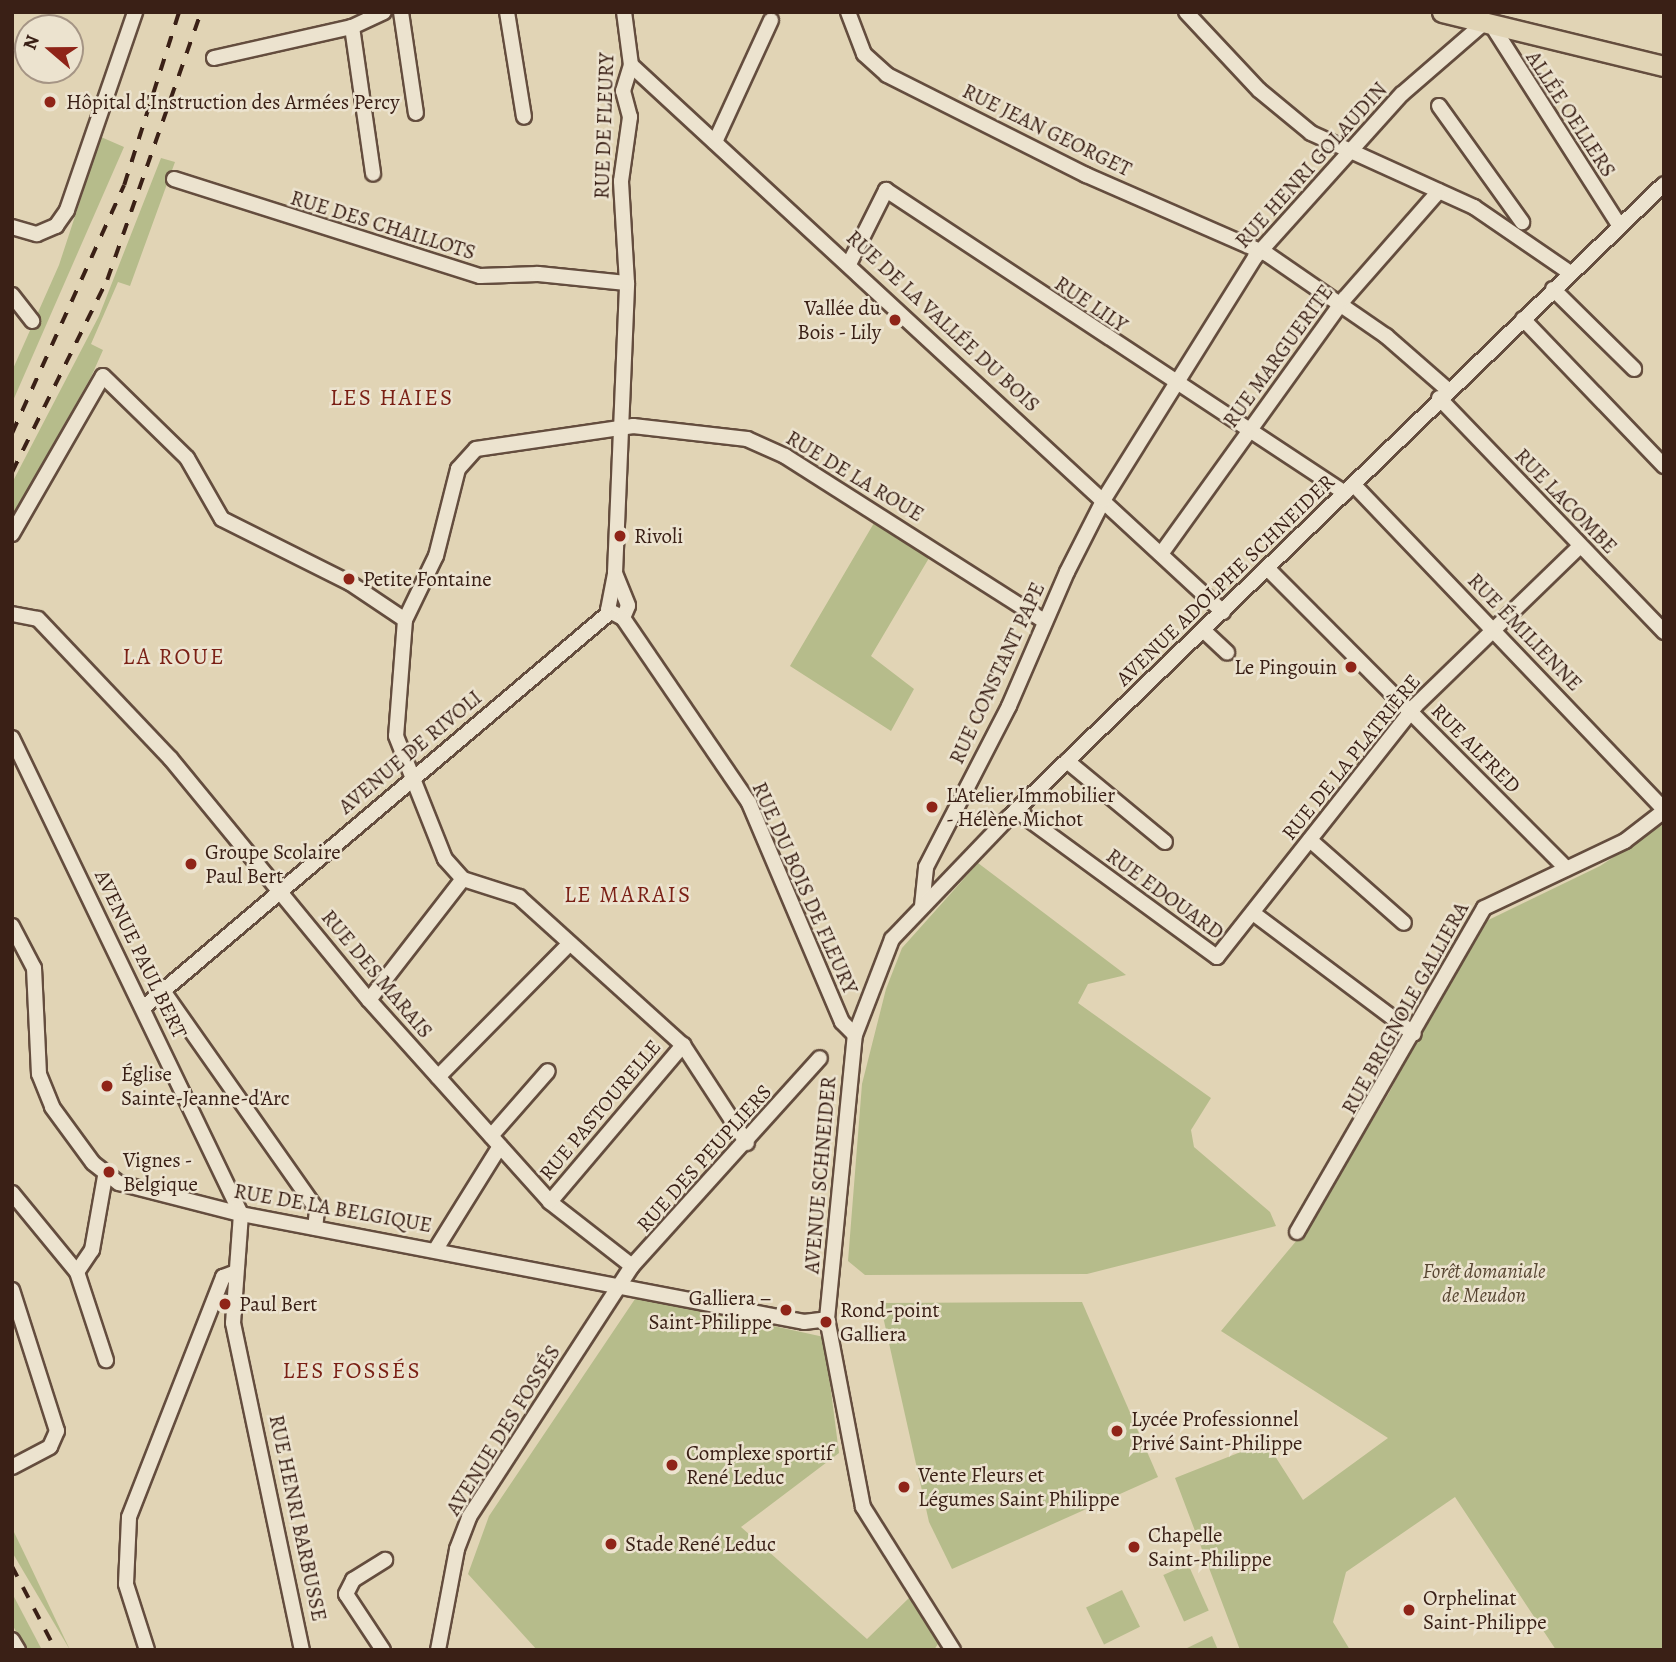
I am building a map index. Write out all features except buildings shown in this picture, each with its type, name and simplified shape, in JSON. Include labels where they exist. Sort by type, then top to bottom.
[{"type":"main road","points":[[1442,12],[1664,66]]},
{"type":"street","points":[[12,227],[37,234],[56,226],[67,210],[135,12]]},
{"type":"street","points":[[214,58],[352,27],[384,12]]},
{"type":"street","points":[[401,12],[416,113]]},
{"type":"street","points":[[507,12],[524,117]]},
{"type":"street","name":"RUE DE FLEURY","points":[[624,12],[631,65],[623,91],[630,117],[621,181],[627,283]]},
{"type":"street","name":"RUE JEAN GEORGET","points":[[848,12],[864,54],[887,75],[1259,251],[1340,305]]},
{"type":"street","points":[[1186,12],[1259,90],[1311,133],[1439,191],[1569,272]]},
{"type":"street","points":[[715,142],[771,20]]},
{"type":"street","name":"RUE HENRI GOLAUDIN","points":[[1104,499],[1259,251],[1402,94],[1488,24]]},
{"type":"street","name":"ALLÉE OELLERS","points":[[1488,24],[1619,225]]},
{"type":"street","points":[[352,27],[373,173]]},
{"type":"street","name":"RUE DE LA VALLÉE DU BOIS","points":[[631,65],[1104,499],[1223,612]]},
{"type":"street","points":[[1439,106],[1522,222]]},
{"type":"street","name":"RUE DES CHAILLOTS","points":[[174,180],[480,276],[538,274],[627,283]]},
{"type":"street","name":"AVENUE ADOLPHE SCHNEIDER","points":[[855,1035],[892,939],[922,906],[1016,810],[1223,612],[1443,394],[1664,184]]},
{"type":"street","name":"RUE LILY","points":[[849,264],[886,190],[1247,433],[1349,489]]},
{"type":"street","name":"RUE MARGUERITE","points":[[1161,554],[1340,305],[1439,191]]},
{"type":"street","points":[[614,605],[627,283]]},
{"type":"street","points":[[1553,289],[1634,369]]},
{"type":"street","points":[[12,295],[32,321]]},
{"type":"street","name":"RUE LACOMBE","points":[[1340,305],[1443,394],[1580,546],[1664,632]]},
{"type":"street","points":[[1523,319],[1664,466]]},
{"type":"street","points":[[12,534],[103,376],[187,458],[222,519],[350,583],[405,620],[396,736],[445,859],[463,879],[520,897],[683,1045],[747,1143]]},
{"type":"street","name":"RUE DE LA ROUE","points":[[405,620],[436,556],[458,469],[477,449],[621,427],[701,431],[747,439],[786,456],[1044,621]]},
{"type":"street","name":"RUE ÉMILIENNE","points":[[1349,489],[1494,629],[1664,810]]},
{"type":"street","name":"RUE CONSTANT PAPE","points":[[922,906],[926,867],[1004,717],[1044,621],[1104,499]]},
{"type":"street","name":"RUE DE LA PLATRIÈRE","points":[[1253,913],[1410,712],[1580,546]]},
{"type":"street","name":"RUE ALFRED","points":[[1267,568],[1566,868]]},
{"type":"street","name":"RUE DU BOIS DE FLEURY","points":[[614,605],[749,803],[842,1022],[855,1035]]},
{"type":"street","name":"AVENUE DE RIVOLI","points":[[144,1007],[161,988],[614,605]]},
{"type":"street","name":"RUE DES MARAIS","points":[[12,614],[38,619],[170,758],[369,1000],[550,1202],[632,1266]]},
{"type":"street","points":[[1203,630],[1227,652]]},
{"type":"street","name":"AVENUE PAUL BERT","points":[[12,738],[144,1007],[241,1214]]},
{"type":"street","points":[[1067,761],[1165,842]]},
{"type":"street","name":"RUE EDOUARD","points":[[1016,810],[1212,958],[1253,913],[1414,1034]]},
{"type":"street","name":"RUE BRIGNOLE GALLIERA","points":[[1297,1232],[1414,1034],[1484,908],[1625,841],[1664,810]]},
{"type":"street","points":[[1310,840],[1404,923]]},
{"type":"street","points":[[369,1000],[463,879]]},
{"type":"street","name":"RUE DE LA BELGIQUE","points":[[12,926],[34,968],[40,1074],[59,1118],[105,1176],[146,1194],[241,1214],[436,1249],[804,1322],[828,1319]]},
{"type":"street","points":[[438,1077],[569,944]]},
{"type":"street","points":[[161,988],[317,1210],[316,1228]]},
{"type":"street","name":"AVENUE SCHNEIDER","points":[[855,1035],[828,1319],[863,1507],[953,1650]]},
{"type":"street","name":"RUE PASTOURELLE","points":[[550,1202],[683,1045]]},
{"type":"street","name":"RUE DES PEUPLIERS","points":[[621,1285],[632,1266],[747,1143],[820,1058]]},
{"type":"street","points":[[436,1249],[495,1141],[548,1071]]},
{"type":"street","points":[[77,1272],[92,1250],[105,1176]]},
{"type":"street","points":[[12,1193],[77,1272],[106,1360]]},
{"type":"street","points":[[147,1650],[126,1584],[129,1517],[223,1277],[236,1272],[241,1214]]},
{"type":"street","name":"RUE HENRI BARBUSSE","points":[[236,1272],[233,1323],[302,1650]]},
{"type":"street","name":"AVENUE DES FOSSÉS","points":[[438,1650],[457,1549],[469,1517],[621,1285]]},
{"type":"street","points":[[12,1290],[57,1431],[50,1447],[12,1467]]},
{"type":"street","points":[[383,1650],[346,1594],[354,1580],[385,1560]]},
{"type":"street","points":[[12,1640],[18,1650]]},
{"type":"green space","points":[[101,137],[124,147],[12,403],[12,371],[59,265]]},
{"type":"green space","points":[[161,158],[175,162],[130,286],[118,282],[91,344],[103,350],[91,377],[12,516],[12,483],[99,316]]},
{"type":"green space","points":[[874,523],[929,558],[871,656],[914,689],[891,731],[790,666]]},
{"type":"green space","name":"Forêt domaniale de Meudon","points":[[1664,824],[1664,1650],[1556,1650],[1455,1497],[1346,1572],[1333,1622],[1350,1650],[1240,1650],[1175,1478],[1266,1442],[1303,1500],[1388,1438],[1221,1331],[1302,1234],[1389,1093],[1476,926],[1600,866]]},
{"type":"green space","points":[[978,863],[1126,975],[1088,984],[1078,1003],[1211,1098],[1191,1130],[1194,1147],[1270,1212],[1276,1226],[1087,1274],[865,1275],[848,1261],[862,1084],[886,989],[902,948]]},
{"type":"green space","name":"Complexe sportif René Leduc","points":[[637,1296],[824,1337],[839,1453],[741,1527],[867,1639],[910,1597],[940,1641],[934,1650],[537,1650],[468,1574],[489,1516]]},
{"type":"green space","points":[[1082,1302],[1158,1477],[952,1569],[929,1522],[880,1303]]},
{"type":"green space","points":[[12,1528],[27,1559],[70,1650],[12,1552]]},
{"type":"green space","points":[[1188,1564],[1209,1611],[1184,1622],[1163,1575]]},
{"type":"green space","points":[[1122,1590],[1140,1627],[1104,1644],[1086,1608]]},
{"type":"green space","points":[[12,1593],[42,1650],[26,1650],[12,1624]]},
{"type":"green space","points":[[1212,1636],[1218,1650],[1183,1650]]},
{"type":"railway","points":[[12,433],[124,185],[179,12]]},
{"type":"railway","points":[[12,472],[107,280],[201,12]]},
{"type":"railway","points":[[12,1566],[56,1650]]},
{"type":"place","name":"Hôpital d'Instruction des Armées Percy","points":[[50,102]]},
{"type":"place","name":"Vallée du Bois - Lily","points":[[895,320]]},
{"type":"place","name":"Rivoli","points":[[620,536]]},
{"type":"place","name":"Petite Fontaine","points":[[349,579]]},
{"type":"place","name":"Le Pingouin","points":[[1351,667]]},
{"type":"place","name":"L'Atelier Immobilier - Hélène Michot","points":[[932,807]]},
{"type":"place","name":"Groupe Scolaire Paul Bert","points":[[191,864]]},
{"type":"place","name":"Église Sainte-Jeanne-d'Arc","points":[[107,1086]]},
{"type":"place","name":"Vignes - Belgique","points":[[109,1172]]},
{"type":"place","name":"Paul Bert","points":[[225,1304]]},
{"type":"place","name":"Galliera – Saint-Philippe","points":[[786,1310]]},
{"type":"place","name":"Rond-point Galliera","points":[[826,1322]]},
{"type":"place","name":"Lycée Professionnel Privé Saint-Philippe","points":[[1117,1431]]},
{"type":"place","name":"Complexe sportif René Leduc","points":[[672,1465]]},
{"type":"place","name":"Vente Fleurs et Légumes Saint Philippe","points":[[904,1487]]},
{"type":"place","name":"Stade René Leduc","points":[[611,1544]]},
{"type":"place","name":"Chapelle Saint-Philippe","points":[[1134,1547]]},
{"type":"place","name":"Orphelinat Saint-Philippe","points":[[1409,1610]]},
{"type":"district","name":"LES HAIES","points":[[392,398]]},
{"type":"district","name":"LA ROUE","points":[[174,657]]},
{"type":"district","name":"LE MARAIS","points":[[628,895]]},
{"type":"district","name":"LES FOSSÉS","points":[[352,1371]]}]
